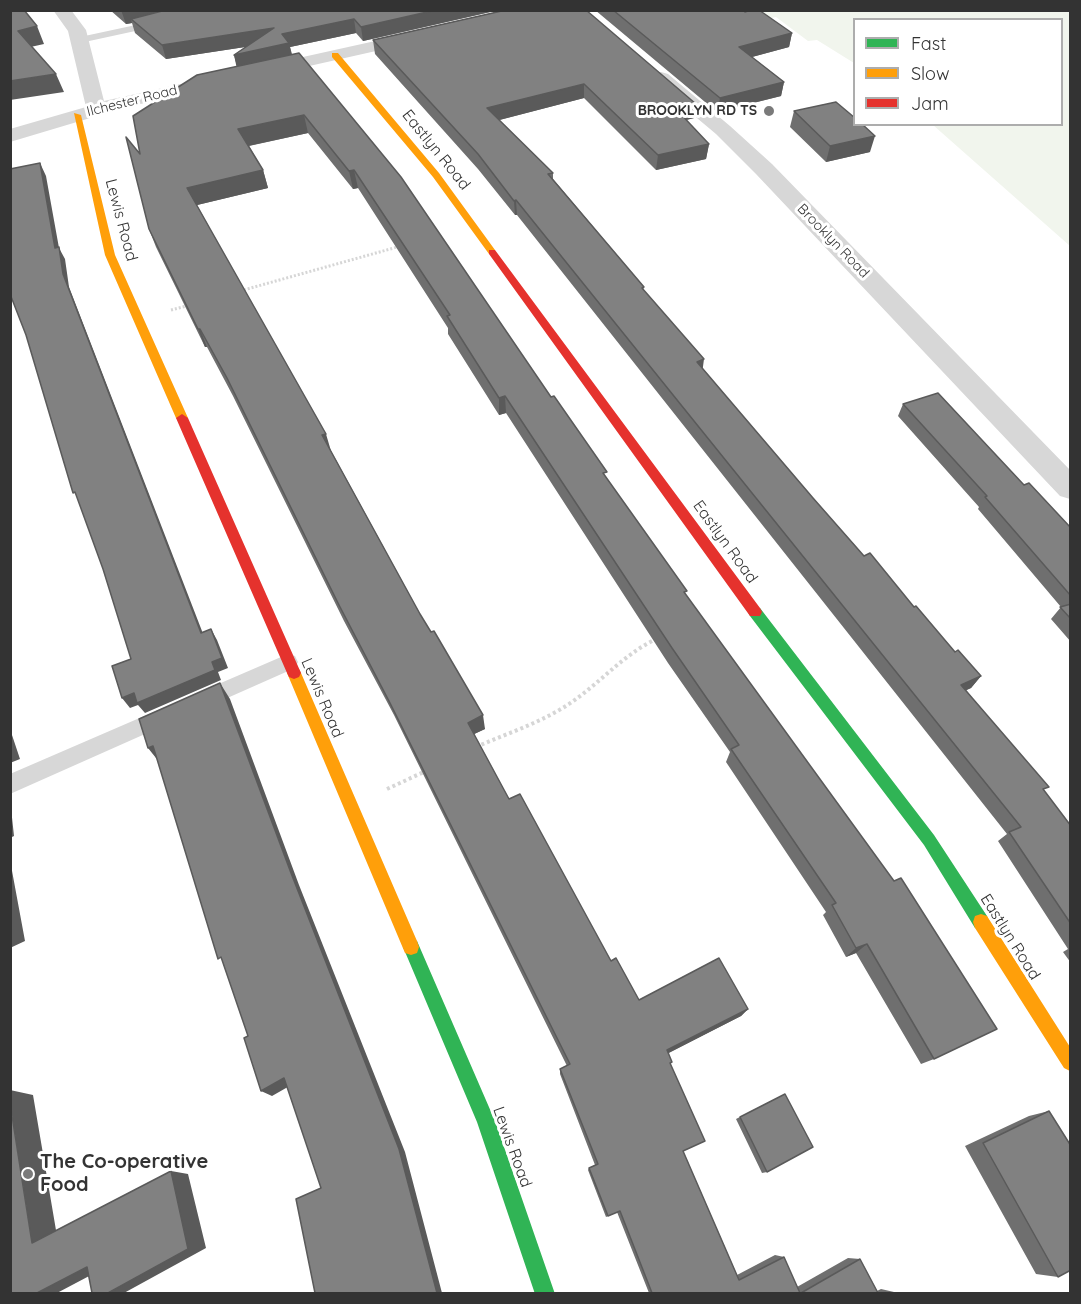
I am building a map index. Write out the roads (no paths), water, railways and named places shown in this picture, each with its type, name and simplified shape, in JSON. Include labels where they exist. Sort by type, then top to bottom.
[{"type":"street","points":[[61,10],[76,26],[96,109]]},
{"type":"street","name":"Ilchester Road","points":[[10,136],[96,109],[436,33]]},
{"type":"street","name":"Eastlyn Road","points":[[335,55],[436,175],[746,600],[929,840],[1071,1062]]},
{"type":"street","name":"Brooklyn Road","points":[[644,63],[723,130],[764,169],[1071,488]]},
{"type":"street","name":"Lewis Road","points":[[77,115],[110,255],[486,1121],[545,1293]]},
{"type":"lane","points":[[80,40],[172,20]]},
{"type":"lane","points":[[10,784],[288,662]]},
{"type":"place","name":"BROOKLYN RD TS","points":[[769,111]]},
{"type":"place","name":"The Co-operative Food","points":[[28,1174]]}]
